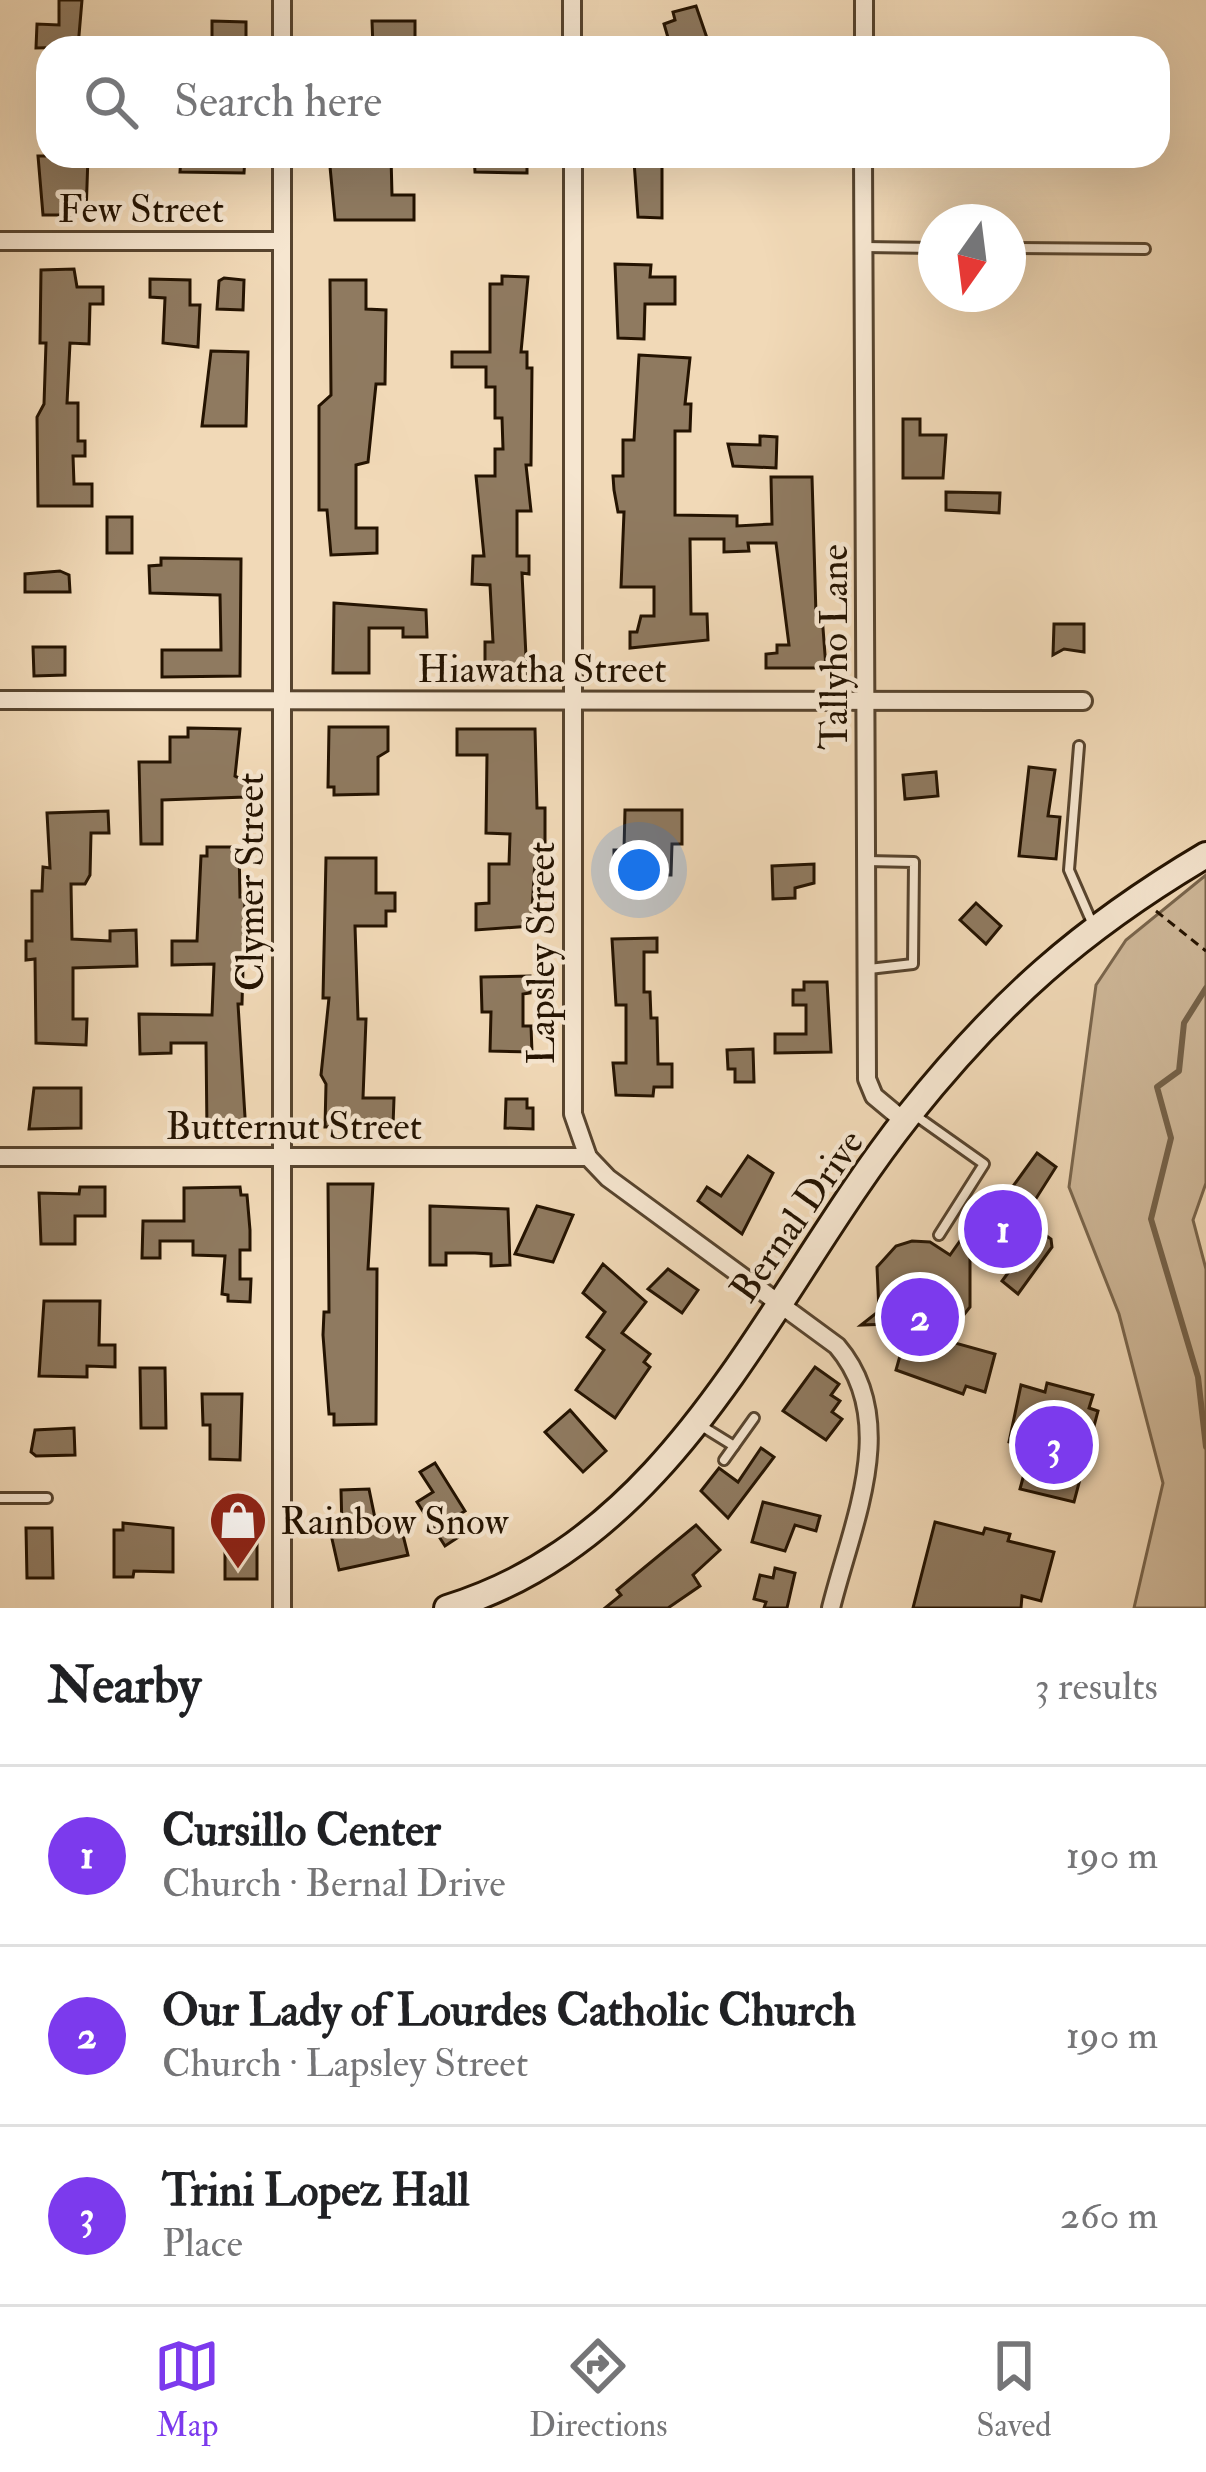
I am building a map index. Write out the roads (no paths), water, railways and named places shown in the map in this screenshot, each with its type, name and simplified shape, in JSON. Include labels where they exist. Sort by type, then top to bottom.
[{"type":"street","points":[[282,0],[282,36]]},
{"type":"street","points":[[572,0],[572,36]]},
{"type":"street","points":[[864,0],[864,36]]},
{"type":"street","name":"Clymer Street","points":[[282,168],[282,1608]]},
{"type":"street","name":"Lapsley Street","points":[[573,168],[573,1114],[588,1157]]},
{"type":"street","name":"Tallyho Lane","points":[[863,168],[867,1079],[874,1096],[908,1117]]},
{"type":"street","name":"Few Street","points":[[0,242],[282,241]]},
{"type":"street","name":"Hiawatha Street","points":[[0,700],[1083,700]]},
{"type":"street","name":"Bernal Drive","points":[[447,1608],[488,1596],[574,1547],[660,1471],[908,1117],[1029,979],[1094,926],[1206,855]]},
{"type":"street","name":"Butternut Street","points":[[0,1157],[588,1157]]},
{"type":"street","points":[[588,1157],[608,1178],[837,1346],[857,1369],[867,1393],[870,1446],[831,1608]]},
{"type":"lane","points":[[863,248],[918,248]]},
{"type":"lane","points":[[1026,248],[1145,249]]},
{"type":"lane","points":[[1079,746],[1069,870],[1094,926]]},
{"type":"lane","points":[[867,861],[914,862],[913,964],[867,970]]},
{"type":"lane","points":[[908,1117],[984,1164],[938,1235]]},
{"type":"lane","points":[[724,1460],[754,1418]]},
{"type":"lane","points":[[697,1423],[734,1446]]},
{"type":"lane","points":[[0,1498],[47,1498]]},
{"type":"waterway","points":[[1206,988],[1184,1023],[1179,1071],[1157,1087],[1171,1138],[1151,1219],[1198,1377],[1206,1447]]},
{"type":"place","name":"Cursillo Center","points":[[1003,1229]]},
{"type":"place","name":"Our Lady of Lourdes Catholic Church","points":[[920,1317]]},
{"type":"place","name":"Trini Lopez Hall","points":[[1054,1445]]},
{"type":"place","name":"Rainbow Snow","points":[[238,1571]]}]
